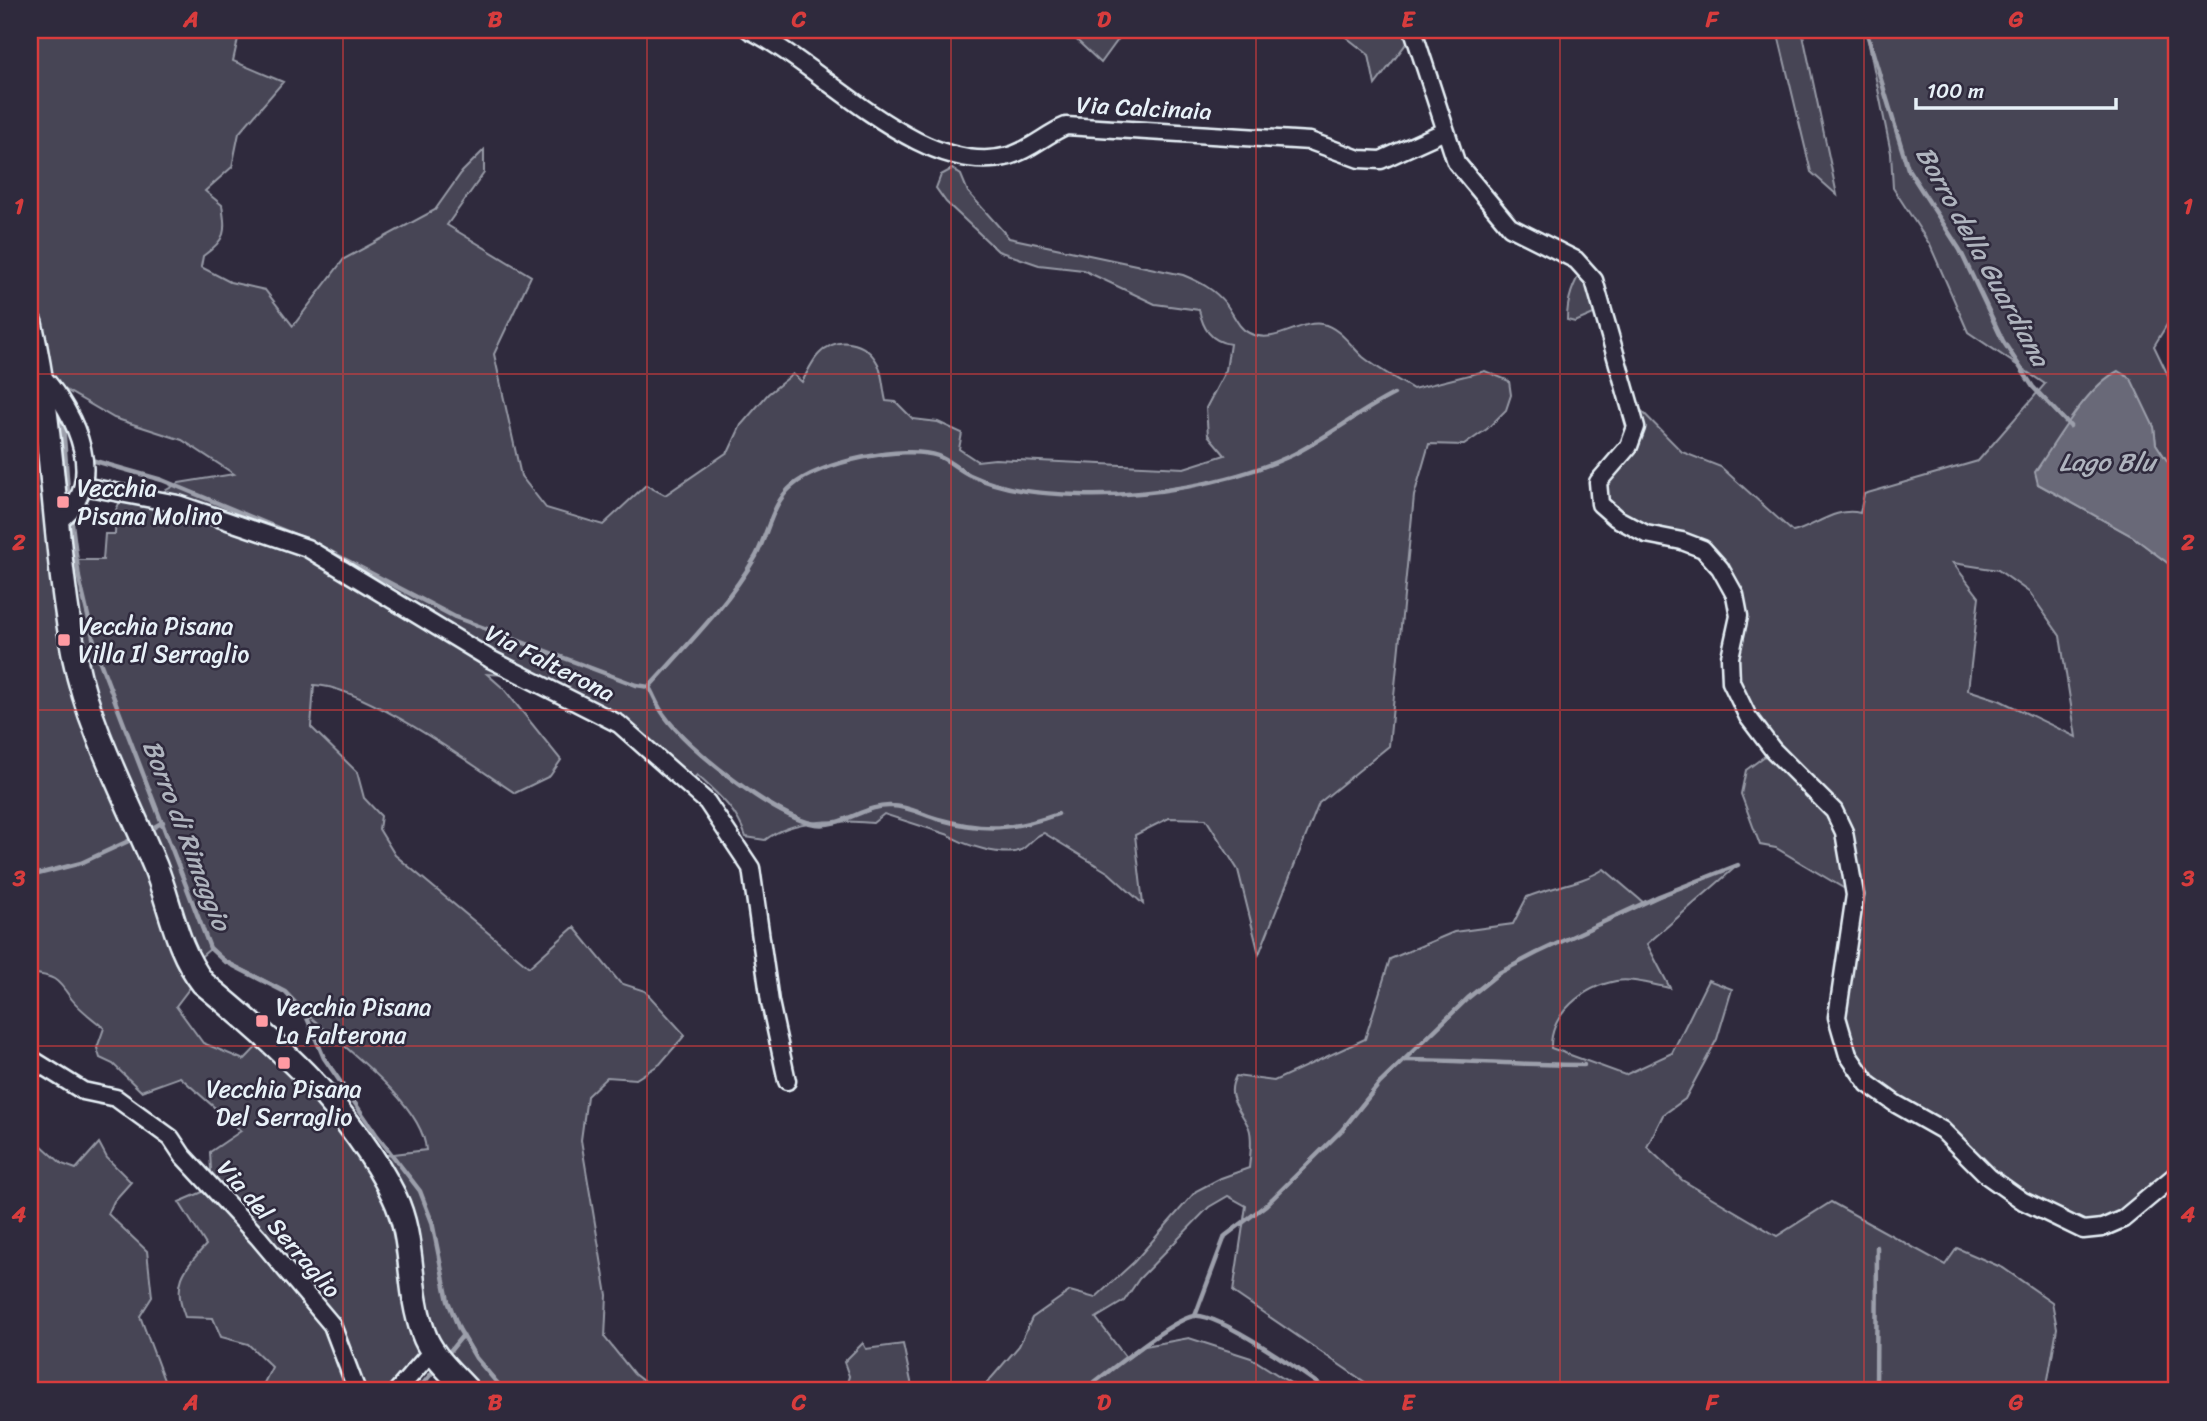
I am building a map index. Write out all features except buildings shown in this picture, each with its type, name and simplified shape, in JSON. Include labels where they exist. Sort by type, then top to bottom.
[{"type":"main road","points":[[30,323],[42,376],[64,598],[82,683],[161,883],[190,966],[203,983],[301,1067],[325,1092],[383,1177],[395,1197],[403,1220],[417,1311],[432,1351],[468,1391]]},
{"type":"street","name":"Via Calcinaia","points":[[749,30],[884,123],[937,150],[986,159],[1010,156],[1044,141],[1066,126],[1310,141],[1359,159],[1381,160],[1445,131]]},
{"type":"street","points":[[1413,30],[1456,162],[1496,213],[1527,238],[1576,260],[1594,281],[1636,427],[1629,446],[1598,482],[1601,504],[1616,518],[1647,534],[1682,541],[1703,549],[1720,568],[1735,595],[1739,616],[1730,657],[1731,682],[1748,717],[1773,750],[1834,811],[1844,832],[1855,895],[1838,1017],[1848,1055],[1868,1084],[1896,1104],[1942,1130],[1989,1177],[2023,1201],[2083,1230],[2102,1228],[2123,1219],[2177,1174]]},
{"type":"street","points":[[42,376],[61,397],[77,427],[84,465],[83,486],[75,505],[57,522]]},
{"type":"street","name":"Via Falterona","points":[[83,486],[178,504],[307,548],[490,659],[620,724],[707,802],[751,869],[770,1002],[786,1081]]},
{"type":"street","name":"Via del Serraglio","points":[[30,1058],[83,1091],[116,1098],[171,1138],[183,1156],[258,1237],[332,1325],[356,1391]]},
{"type":"street","points":[[397,1391],[432,1351]]},
{"type":"shaded area","points":[[30,30],[199,30],[202,36],[207,30],[240,30],[233,61],[283,82],[239,133],[232,167],[205,191],[222,205],[224,229],[221,240],[203,256],[201,267],[230,282],[265,290],[293,326],[344,259],[435,210],[462,172],[484,150],[484,173],[447,225],[531,276],[494,354],[521,476],[546,508],[603,525],[646,485],[665,495],[729,451],[741,425],[768,394],[793,374],[802,382],[819,354],[834,344],[842,343],[859,346],[873,356],[880,368],[886,401],[896,402],[913,419],[938,422],[962,433],[959,449],[977,461],[995,459],[1184,468],[1225,455],[1208,435],[1206,408],[1226,370],[1230,344],[1217,340],[1208,333],[1199,310],[1155,304],[1083,270],[1039,265],[998,251],[946,202],[936,188],[941,175],[952,169],[961,175],[968,192],[1009,238],[1183,275],[1217,294],[1242,328],[1259,336],[1277,335],[1313,324],[1328,326],[1363,357],[1413,389],[1485,371],[1509,381],[1511,395],[1506,410],[1487,429],[1464,445],[1429,444],[1414,496],[1389,746],[1319,803],[1259,954],[1238,870],[1206,819],[1169,818],[1135,835],[1143,904],[1109,873],[1044,833],[1021,850],[994,851],[884,814],[873,823],[816,822],[789,828],[765,840],[746,837],[732,811],[697,775],[689,782],[604,710],[510,675],[487,674],[504,689],[561,760],[550,776],[515,793],[388,712],[360,698],[314,685],[311,727],[357,772],[364,798],[381,816],[379,829],[395,855],[529,967],[574,927],[620,983],[645,991],[685,1035],[660,1064],[636,1079],[607,1077],[587,1096],[581,1140],[607,1295],[605,1338],[634,1374],[656,1391],[468,1391],[432,1351],[397,1391],[260,1391],[272,1367],[248,1344],[221,1337],[213,1318],[185,1317],[180,1295],[180,1286],[186,1270],[206,1245],[179,1202],[212,1188],[210,1152],[241,1131],[180,1077],[141,1091],[113,1064],[100,1058],[97,1048],[104,1028],[78,1006],[58,982],[50,977],[30,973],[30,404],[57,522],[61,560],[103,560],[105,534],[115,534],[116,510],[124,493],[152,498],[179,483],[234,474],[182,440],[114,418],[42,376],[30,323]],"holes":[[[210,949],[287,993],[307,1014],[359,1058],[396,1094],[411,1113],[421,1132],[426,1150],[370,1157],[266,1037],[244,1060],[203,1043],[176,1006],[198,977],[190,966]]]},
{"type":"shaded area","points":[[1066,30],[1125,30],[1101,63]]},
{"type":"shaded area","points":[[1337,30],[1413,30],[1414,33],[1375,85],[1369,55]]},
{"type":"shaded area","points":[[1777,30],[1802,30],[1837,195],[1811,172]]},
{"type":"shaded area","points":[[1866,30],[2177,30],[2177,308],[2154,346],[2177,394],[2177,476],[2156,444],[2154,427],[2038,484],[2132,536],[2177,570],[2177,1174],[2102,1228],[2023,1201],[1942,1130],[1868,1084],[1837,1017],[1855,895],[1776,848],[1760,845],[1741,794],[1746,770],[1773,750],[1731,682],[1739,616],[1703,549],[1616,518],[1598,482],[1629,446],[1628,397],[1682,452],[1721,467],[1793,532],[1834,515],[1860,513],[1864,494],[1978,461],[2045,384],[1968,332],[1930,245],[1893,188],[1891,153]],"holes":[[[1953,563],[1998,570],[2030,593],[2060,636],[2076,737],[1999,700],[1968,690],[1979,597]]]},
{"type":"shaded area","points":[[1584,266],[1603,310],[1575,322],[1567,320],[1569,298]]},
{"type":"shaded area","points":[[1738,865],[1647,944],[1670,988],[1622,980],[1592,989],[1562,1013],[1552,1036],[1551,1048],[1625,1075],[1672,1053],[1708,980],[1732,989],[1717,1039],[1685,1099],[1663,1115],[1647,1147],[1682,1180],[1777,1236],[1831,1202],[1945,1265],[1957,1248],[2003,1268],[2052,1302],[2057,1328],[2046,1391],[1378,1391],[1233,1292],[1246,1206],[1228,1196],[1209,1207],[1139,1279],[1124,1301],[1096,1318],[1127,1359],[1145,1346],[1189,1338],[1251,1358],[1303,1391],[980,1391],[1019,1346],[1032,1318],[1070,1291],[1095,1298],[1134,1262],[1196,1191],[1249,1168],[1250,1132],[1232,1091],[1236,1076],[1274,1081],[1365,1039],[1390,959],[1454,932],[1513,924],[1527,897],[1586,878],[1604,869],[1644,903]]},
{"type":"shaded area","points":[[30,1135],[62,1164],[76,1169],[99,1143],[107,1158],[131,1182],[114,1201],[108,1214],[147,1251],[152,1297],[140,1316],[168,1391],[33,1391],[34,1387],[30,1383]]},
{"type":"shaded area","points":[[863,1343],[866,1349],[903,1344],[913,1391],[845,1391],[849,1376],[844,1362]]},
{"type":"water","name":"Lago Blu","points":[[2118,371],[2131,379],[2154,427],[2156,444],[2177,476],[2177,570],[2132,536],[2038,484],[2035,472],[2072,416],[2094,389]]},
{"type":"waterway","name":"Borro della Guardiana","points":[[1866,30],[1908,169],[1960,250],[2003,341],[2033,387],[2070,426]]},
{"type":"waterway","points":[[649,687],[706,624],[745,574],[785,493],[805,477],[822,470],[884,454],[923,453],[938,456],[966,473],[996,485],[1023,491],[1079,495],[1159,491],[1214,481],[1266,466],[1317,441],[1394,394]]},
{"type":"waterway","name":"Borro di Rimaggio","points":[[55,406],[63,424],[69,504]]},
{"type":"waterway","points":[[88,459],[162,480],[309,541]]},
{"type":"waterway","name":"Borro di Rimaggio","points":[[71,516],[79,578],[97,654],[210,948],[224,961],[285,992],[305,1013],[324,1058],[376,1134],[420,1191],[432,1222],[448,1301],[459,1329],[476,1358],[504,1391]]},
{"type":"waterway","points":[[317,545],[455,617],[636,685],[649,687]]},
{"type":"waterway","points":[[649,687],[675,729],[711,762],[756,796],[798,819],[815,824],[835,823],[882,806],[898,806],[955,823],[999,827],[1027,823],[1058,814]]},
{"type":"waterway","points":[[149,830],[163,822]]},
{"type":"waterway","points":[[30,876],[81,863],[135,838]]},
{"type":"waterway","points":[[1195,1316],[1225,1236],[1266,1205],[1342,1130],[1379,1084],[1468,998],[1499,973],[1537,953],[1659,896],[1738,865]]},
{"type":"waterway","points":[[1404,1060],[1584,1065]]},
{"type":"waterway","points":[[1876,1391],[1877,1247]]},
{"type":"waterway","points":[[1083,1391],[1154,1337],[1194,1316],[1206,1317],[1241,1334],[1328,1391]]},
{"type":"waterway","points":[[446,1356],[463,1335]]},
{"type":"waterway","points":[[417,1391],[436,1368]]},
{"type":"place","name":"Vecchia Pisana Molino","points":[[63,502]]},
{"type":"place","name":"Vecchia Pisana Villa Il Serraglio","points":[[64,640]]},
{"type":"place","name":"Vecchia Pisana La Falterona","points":[[262,1021]]},
{"type":"place","name":"Vecchia Pisana Del Serraglio","points":[[284,1063]]}]
